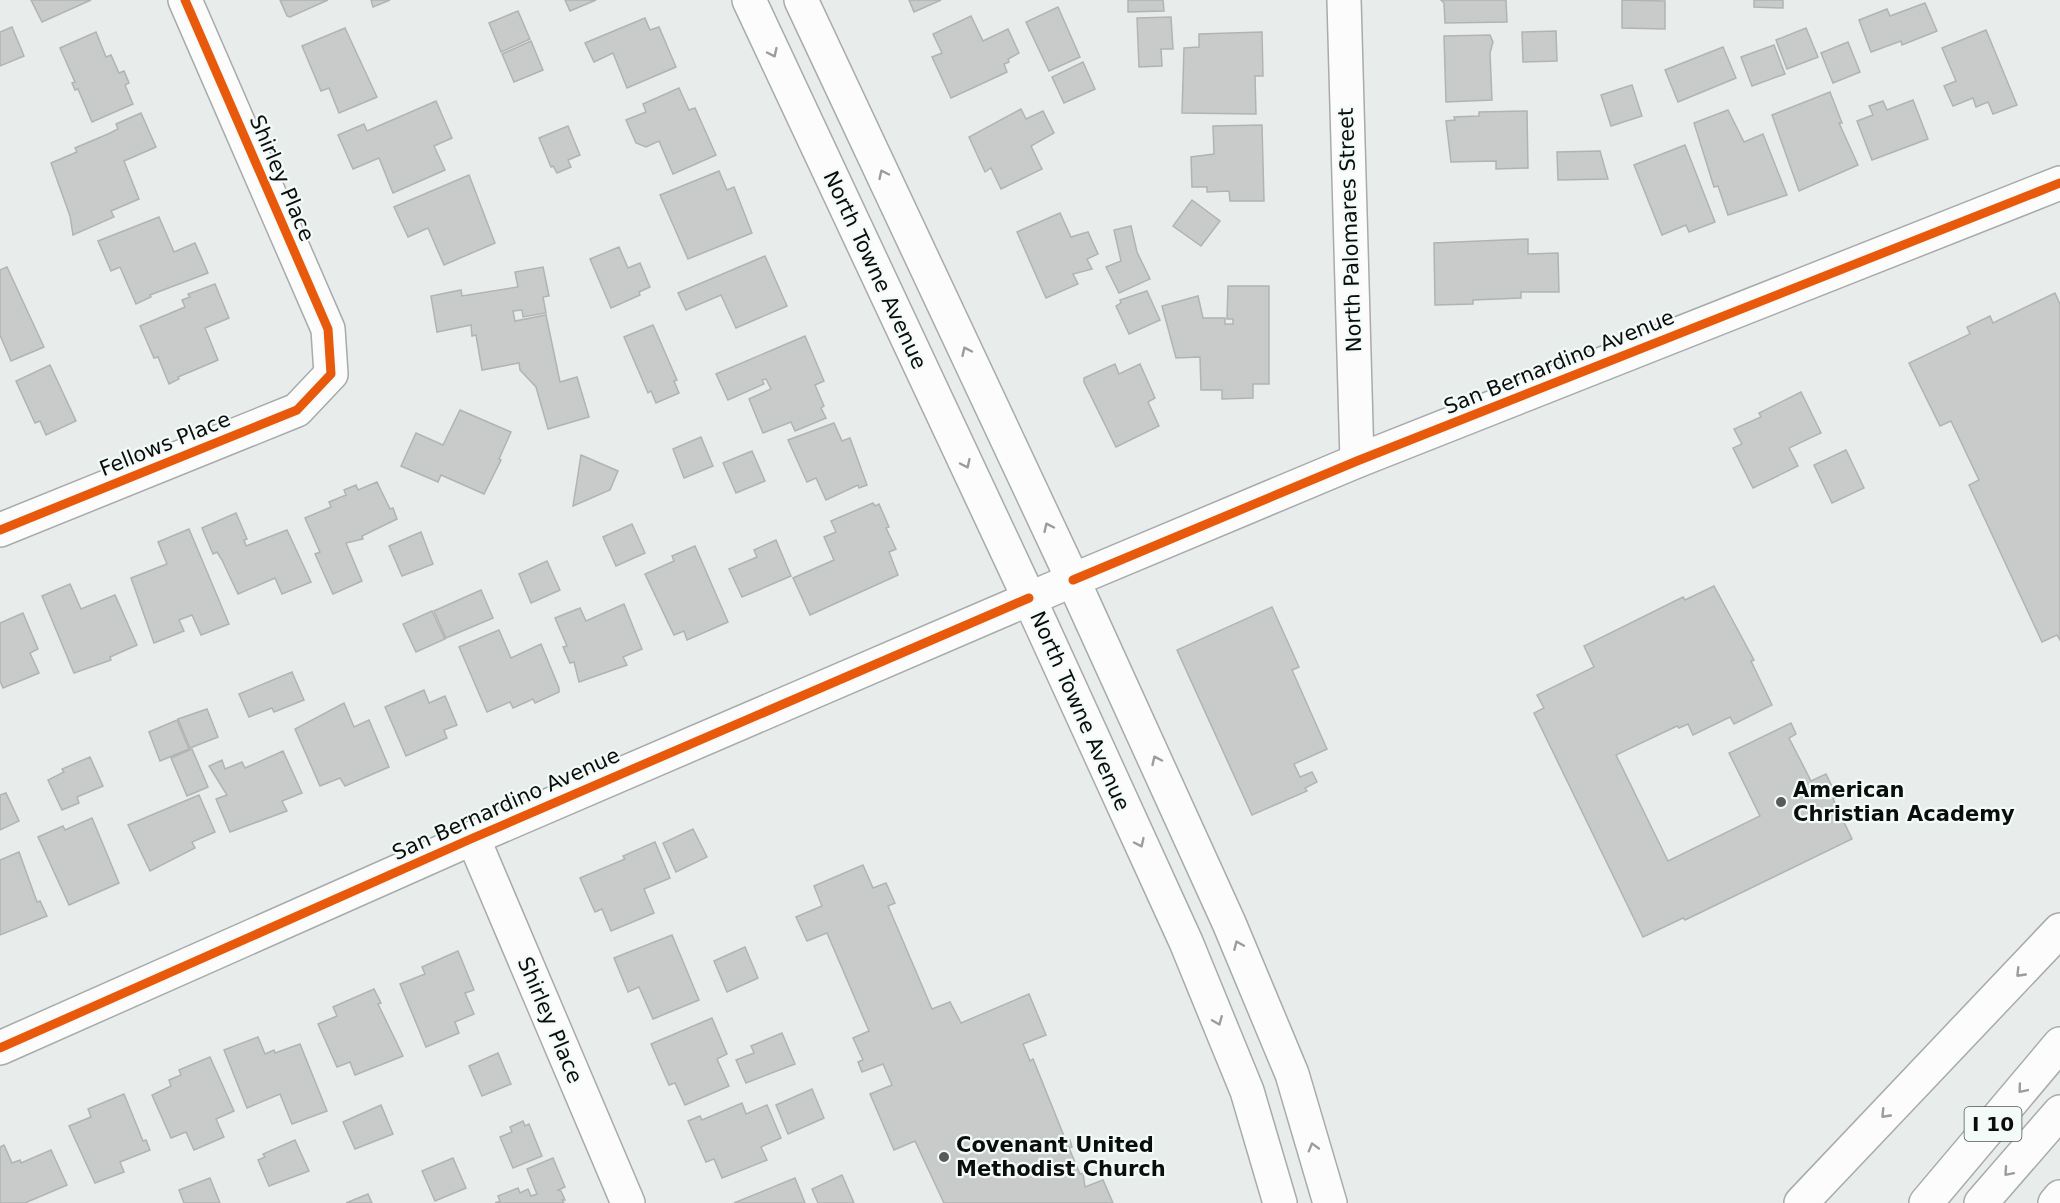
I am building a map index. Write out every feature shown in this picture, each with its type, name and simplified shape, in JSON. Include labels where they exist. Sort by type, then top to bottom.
[{"type":"main road","name":"Shirley Place","points":[[185,0],[328,329],[331,374]]},
{"type":"main road","name":"North Towne Avenue","points":[[749,0],[1029,598],[1186,942],[1247,1090],[1280,1203]]},
{"type":"main road","points":[[801,0],[1073,580],[1229,923],[1292,1074],[1330,1203]]},
{"type":"main road","name":"North Palomares Street","points":[[1344,0],[1357,461]]},
{"type":"main road","name":"San Bernardino Avenue","points":[[0,1048],[472,838],[1029,598],[1357,461],[2060,183]]},
{"type":"main road","name":"Fellows Place","points":[[0,530],[297,410],[331,374]]},
{"type":"main road","name":"Shirley Place","points":[[472,838],[628,1203]]},
{"type":"main road","points":[[1801,1203],[2060,930]]},
{"type":"main road","name":"I 10","points":[[1926,1203],[2060,1044]]},
{"type":"main road","points":[[1981,1203],[2060,1112]]},
{"type":"main road","points":[[2055,1203],[2060,1197]]},
{"type":"building","points":[[31,0],[91,0],[42,22]]},
{"type":"building","points":[[280,0],[328,0],[290,17],[287,16]]},
{"type":"building","points":[[371,0],[390,0],[373,7]]},
{"type":"building","points":[[565,0],[596,0],[570,11]]},
{"type":"building","points":[[909,0],[941,0],[914,12]]},
{"type":"building","points":[[1128,0],[1163,0],[1164,11],[1128,12]]},
{"type":"building","points":[[1441,0],[1506,0],[1507,22],[1445,23],[1444,3]]},
{"type":"building","points":[[1622,0],[1665,1],[1665,29],[1622,28]]},
{"type":"building","points":[[1754,0],[1783,0],[1783,8],[1754,7]]},
{"type":"building","points":[[1925,3],[1937,31],[1902,45],[1901,41],[1871,52],[1859,20],[1887,9],[1890,16]]},
{"type":"building","points":[[1058,7],[1080,57],[1049,71],[1026,22]]},
{"type":"building","points":[[518,11],[530,39],[501,52],[489,23]]},
{"type":"building","points":[[971,16],[983,41],[1008,29],[1019,53],[1004,64],[1007,72],[951,98],[932,57],[942,53],[933,34]]},
{"type":"building","points":[[1171,17],[1173,49],[1161,49],[1162,66],[1139,67],[1137,18]]},
{"type":"building","points":[[645,18],[650,30],[659,27],[676,67],[627,88],[613,53],[594,62],[585,43]]},
{"type":"building","points":[[12,27],[24,56],[0,66],[0,32]]},
{"type":"building","points":[[345,28],[377,97],[339,113],[329,88],[321,91],[302,46]]},
{"type":"building","points":[[1806,28],[1818,57],[1787,69],[1776,40]]},
{"type":"building","points":[[1986,30],[2017,105],[1993,114],[1988,102],[1976,107],[1973,98],[1953,106],[1944,86],[1956,81],[1942,48]]},
{"type":"building","points":[[1556,31],[1557,61],[1523,62],[1522,32]]},
{"type":"building","points":[[96,32],[106,57],[111,55],[119,73],[124,71],[129,83],[125,85],[133,104],[92,122],[78,89],[75,90],[72,83],[75,82],[60,48]]},
{"type":"building","points":[[1262,32],[1263,76],[1255,76],[1256,114],[1182,113],[1184,48],[1199,47],[1199,34]]},
{"type":"building","points":[[1490,35],[1493,42],[1490,53],[1492,100],[1446,102],[1444,36]]},
{"type":"building","points":[[531,41],[543,70],[514,82],[502,54]]},
{"type":"building","points":[[1848,42],[1860,72],[1833,83],[1821,53]]},
{"type":"building","points":[[1774,45],[1785,74],[1752,86],[1741,57]]},
{"type":"building","points":[[1723,47],[1736,78],[1678,102],[1665,70]]},
{"type":"building","points":[[1083,62],[1095,89],[1064,103],[1052,77]]},
{"type":"building","points":[[1632,85],[1642,116],[1611,126],[1601,95]]},
{"type":"building","points":[[679,88],[689,110],[695,108],[716,155],[673,174],[659,141],[646,147],[636,143],[626,120],[646,112],[643,104]]},
{"type":"building","points":[[1830,92],[1842,123],[1839,123],[1858,165],[1799,191],[1772,115]]},
{"type":"building","points":[[1913,100],[1928,139],[1872,160],[1857,121],[1873,115],[1869,106],[1883,101],[1887,110]]},
{"type":"building","points":[[436,101],[452,138],[434,146],[445,170],[393,193],[379,158],[353,169],[338,135],[364,124],[367,131]]},
{"type":"building","points":[[1021,109],[1026,119],[1043,111],[1054,133],[1031,146],[1042,169],[1001,189],[991,168],[985,172],[969,137]]},
{"type":"building","points":[[1728,110],[1744,142],[1763,134],[1787,195],[1728,215],[1718,186],[1714,187],[1694,123]]},
{"type":"building","points":[[1527,111],[1528,168],[1496,169],[1496,161],[1451,162],[1446,121],[1455,120],[1454,117],[1479,116],[1479,112]]},
{"type":"building","points":[[141,113],[156,147],[124,161],[139,199],[111,211],[114,217],[73,235],[70,216],[51,163],[77,152],[75,148],[118,129],[116,124]]},
{"type":"building","points":[[1262,125],[1264,201],[1230,201],[1229,191],[1207,192],[1207,187],[1192,187],[1191,157],[1214,154],[1213,126]]},
{"type":"building","points":[[568,126],[580,155],[568,160],[571,167],[557,173],[553,166],[551,167],[539,138]]},
{"type":"building","points":[[1685,145],[1715,222],[1689,232],[1686,225],[1662,235],[1634,165]]},
{"type":"building","points":[[1600,151],[1608,179],[1558,180],[1557,152]]},
{"type":"building","points":[[719,171],[727,190],[734,187],[752,233],[688,259],[660,195]]},
{"type":"building","points":[[469,175],[495,243],[444,265],[428,228],[408,237],[394,207]]},
{"type":"building","points":[[1192,200],[1220,221],[1201,246],[1173,226]]},
{"type":"building","points":[[1060,213],[1071,237],[1088,232],[1098,254],[1087,259],[1092,269],[1073,274],[1078,284],[1046,298],[1017,232]]},
{"type":"building","points":[[159,217],[174,252],[195,243],[208,273],[150,295],[151,297],[136,304],[120,267],[111,271],[98,241]]},
{"type":"building","points":[[1131,226],[1137,252],[1150,279],[1119,293],[1106,267],[1121,261],[1114,230]]},
{"type":"building","points":[[1528,239],[1528,254],[1558,253],[1559,292],[1521,292],[1521,298],[1473,300],[1473,304],[1435,305],[1434,243]]},
{"type":"building","points":[[619,247],[628,268],[640,263],[650,287],[639,292],[640,295],[611,308],[590,259]]},
{"type":"building","points":[[765,256],[787,306],[736,328],[721,295],[686,310],[678,293]]},
{"type":"building","points":[[7,267],[44,347],[11,361],[0,335],[0,270]]},
{"type":"building","points":[[543,267],[549,296],[543,297],[546,313],[523,317],[522,310],[513,311],[515,321],[546,315],[560,382],[577,377],[589,417],[548,429],[536,387],[520,370],[519,363],[482,370],[476,335],[472,336],[471,325],[437,332],[431,296],[461,290],[462,296],[518,287],[515,272]]},
{"type":"building","points":[[215,284],[229,318],[205,328],[218,360],[178,377],[179,379],[169,384],[158,357],[154,358],[140,326],[185,307],[182,300],[190,297],[188,294]]},
{"type":"building","points":[[1228,286],[1269,286],[1269,384],[1253,384],[1253,398],[1222,399],[1222,390],[1201,390],[1200,357],[1176,358],[1162,306],[1198,296],[1203,318],[1225,318],[1225,324],[1233,324],[1233,319],[1227,319]]},
{"type":"building","points":[[1147,291],[1160,320],[1129,334],[1116,306],[1121,303],[1120,300]]},
{"type":"building","points":[[2055,293],[2060,304],[2060,640],[2057,635],[2042,642],[1969,485],[1979,480],[1951,421],[1940,426],[1909,363],[1970,334],[1967,327],[1990,316],[1993,323]]},
{"type":"building","points":[[653,325],[677,380],[674,381],[679,393],[656,403],[651,391],[648,393],[624,337]]},
{"type":"building","points":[[805,336],[824,381],[815,385],[824,406],[821,408],[826,418],[795,431],[791,422],[763,433],[749,399],[771,389],[766,379],[762,380],[764,384],[728,400],[716,374]]},
{"type":"building","points":[[1115,364],[1119,374],[1140,364],[1155,398],[1148,402],[1159,426],[1116,447],[1084,382],[1084,378]]},
{"type":"building","points":[[50,365],[76,421],[46,435],[40,421],[35,423],[16,381]]},
{"type":"building","points":[[1801,392],[1821,433],[1789,448],[1798,466],[1753,488],[1733,448],[1742,444],[1734,429],[1761,417],[1759,413]]},
{"type":"building","points":[[460,410],[511,432],[499,459],[501,460],[484,494],[441,475],[438,482],[401,466],[416,433],[443,445]]},
{"type":"building","points":[[834,423],[842,441],[850,438],[867,485],[859,488],[858,485],[826,500],[816,478],[807,482],[788,440]]},
{"type":"building","points":[[701,437],[713,466],[684,478],[673,449]]},
{"type":"building","points":[[1846,450],[1864,488],[1832,503],[1814,465]]},
{"type":"building","points":[[752,451],[765,481],[736,493],[723,463]]},
{"type":"building","points":[[581,455],[618,471],[610,490],[573,506]]},
{"type":"building","points":[[377,482],[397,519],[362,536],[363,539],[346,543],[362,581],[333,594],[315,554],[320,552],[305,518],[331,507],[329,502],[346,495],[344,490],[356,485],[358,490]]},
{"type":"building","points":[[873,503],[875,506],[879,504],[889,527],[886,528],[896,549],[889,552],[898,575],[810,615],[793,578],[834,560],[824,537],[836,532],[831,521]]},
{"type":"building","points":[[236,513],[247,539],[244,540],[246,546],[287,530],[311,582],[282,594],[275,578],[238,594],[217,552],[213,554],[202,528]]},
{"type":"building","points":[[632,524],[645,553],[616,566],[603,537]]},
{"type":"building","points":[[189,529],[229,624],[201,635],[192,615],[179,620],[184,631],[154,643],[131,578],[167,564],[158,542]]},
{"type":"building","points":[[421,532],[433,564],[402,576],[389,546]]},
{"type":"building","points":[[776,540],[791,576],[742,597],[729,569],[757,557],[754,550]]},
{"type":"building","points":[[695,546],[728,622],[687,640],[684,631],[674,635],[645,574],[674,561],[672,556]]},
{"type":"building","points":[[547,561],[560,590],[531,603],[519,574]]},
{"type":"building","points":[[70,584],[81,609],[115,595],[137,645],[110,657],[111,660],[74,673],[42,596]]},
{"type":"building","points":[[1714,586],[1754,660],[1751,661],[1772,705],[1734,724],[1730,717],[1693,735],[1688,724],[1679,728],[1677,726],[1616,755],[1668,861],[1760,816],[1729,753],[1791,723],[1796,734],[1789,738],[1811,781],[1826,774],[1837,797],[1833,799],[1852,839],[1685,920],[1683,918],[1643,937],[1534,713],[1544,708],[1537,695],[1594,667],[1584,646],[1683,597],[1685,600]]},
{"type":"building","points":[[481,590],[493,618],[446,638],[434,611]]},
{"type":"building","points":[[624,604],[642,649],[623,657],[627,665],[579,682],[574,662],[570,663],[563,647],[567,646],[555,618],[580,608],[586,621]]},
{"type":"building","points":[[1272,607],[1299,667],[1292,670],[1327,749],[1294,764],[1300,777],[1312,772],[1317,782],[1305,788],[1307,791],[1252,815],[1177,650]]},
{"type":"building","points":[[432,611],[445,639],[416,652],[403,624]]},
{"type":"building","points":[[23,613],[38,649],[30,653],[39,673],[3,688],[0,681],[0,623]]},
{"type":"building","points":[[499,630],[511,658],[541,644],[559,692],[535,703],[533,699],[513,708],[510,702],[487,712],[459,647]]},
{"type":"building","points":[[292,672],[304,700],[274,712],[272,708],[249,717],[239,694]]},
{"type":"building","points":[[424,690],[429,703],[445,696],[457,725],[444,730],[447,738],[406,756],[385,707]]},
{"type":"building","points":[[344,703],[354,727],[369,720],[389,767],[345,786],[340,778],[320,786],[295,729]]},
{"type":"building","points":[[207,709],[218,737],[190,748],[178,719]]},
{"type":"building","points":[[177,720],[189,749],[160,761],[149,732]]},
{"type":"building","points":[[192,749],[208,787],[187,796],[171,758]]},
{"type":"building","points":[[283,751],[302,793],[282,801],[287,811],[230,832],[216,799],[227,795],[209,766],[222,760],[225,769],[242,762],[245,768]]},
{"type":"building","points":[[90,757],[103,786],[77,797],[79,803],[62,810],[48,780],[64,772],[62,769]]},
{"type":"building","points":[[6,793],[19,821],[0,830],[0,795]]},
{"type":"building","points":[[199,795],[215,832],[192,842],[195,848],[150,871],[128,825]]},
{"type":"building","points":[[92,818],[119,883],[69,905],[38,837],[63,826],[65,830]]},
{"type":"building","points":[[693,829],[707,857],[676,872],[663,843]]},
{"type":"building","points":[[655,842],[670,878],[644,889],[654,913],[611,931],[602,909],[595,912],[580,878],[625,859],[623,856]]},
{"type":"building","points":[[19,852],[37,902],[40,901],[47,916],[0,935],[0,860]]},
{"type":"building","points":[[863,865],[873,888],[886,883],[895,903],[888,906],[932,1009],[950,1002],[961,1023],[1029,994],[1046,1035],[1023,1044],[1030,1061],[1033,1059],[1066,1141],[1070,1140],[1072,1147],[1069,1148],[1080,1174],[1083,1173],[1085,1187],[1103,1180],[1113,1203],[944,1203],[915,1141],[894,1150],[870,1094],[892,1085],[883,1064],[862,1072],[858,1062],[863,1060],[853,1038],[869,1031],[827,933],[807,941],[796,917],[822,906],[814,886]]},
{"type":"building","points":[[672,935],[699,1000],[653,1019],[639,987],[628,992],[614,958]]},
{"type":"building","points":[[745,947],[758,978],[727,992],[714,961]]},
{"type":"building","points":[[458,951],[474,990],[465,993],[474,1014],[455,1022],[459,1033],[426,1047],[400,984],[425,974],[422,967]]},
{"type":"building","points":[[374,989],[381,1003],[378,1004],[403,1056],[355,1075],[350,1062],[337,1067],[318,1024],[337,1016],[333,1007]]},
{"type":"building","points":[[712,1018],[727,1054],[717,1059],[729,1086],[685,1105],[675,1083],[669,1085],[651,1044]]},
{"type":"building","points":[[782,1033],[795,1064],[746,1083],[736,1060],[754,1053],[751,1046]]},
{"type":"building","points":[[258,1037],[265,1054],[300,1044],[327,1111],[292,1124],[280,1094],[247,1108],[224,1050]]},
{"type":"building","points":[[498,1053],[511,1084],[482,1096],[469,1066]]},
{"type":"building","points":[[210,1057],[234,1111],[216,1119],[224,1137],[194,1150],[186,1132],[171,1138],[152,1095],[171,1086],[169,1080],[181,1075],[179,1070]]},
{"type":"building","points":[[812,1089],[824,1118],[788,1134],[776,1105]]},
{"type":"building","points":[[124,1094],[143,1141],[146,1140],[150,1150],[120,1162],[124,1172],[95,1183],[69,1126],[91,1117],[88,1109]]},
{"type":"building","points":[[742,1103],[746,1114],[767,1105],[781,1138],[761,1147],[767,1160],[722,1178],[714,1159],[706,1162],[688,1121],[700,1116],[702,1120]]},
{"type":"building","points":[[381,1105],[393,1134],[355,1149],[343,1122]]},
{"type":"building","points":[[523,1121],[525,1126],[529,1124],[542,1156],[513,1168],[500,1137],[512,1132],[510,1127]]},
{"type":"building","points":[[295,1140],[309,1171],[269,1186],[258,1160],[265,1157],[263,1154]]},
{"type":"building","points":[[4,1145],[12,1163],[20,1160],[21,1163],[51,1150],[67,1185],[25,1203],[0,1203],[0,1147]]},
{"type":"building","points":[[453,1158],[466,1188],[435,1201],[422,1171]]},
{"type":"building","points":[[553,1158],[565,1187],[558,1190],[561,1191],[564,1203],[495,1203],[500,1201],[498,1196],[518,1188],[520,1193],[528,1189],[531,1196],[537,1194],[527,1169]]},
{"type":"building","points":[[842,1175],[854,1203],[818,1203],[812,1189]]},
{"type":"building","points":[[210,1178],[220,1203],[184,1203],[179,1190]]},
{"type":"building","points":[[795,1178],[805,1203],[734,1203]]},
{"type":"building","points":[[368,1194],[372,1203],[346,1203]]},
{"type":"cycle path","points":[[0,530],[297,410],[331,374],[328,329],[185,0]]},
{"type":"cycle path","points":[[1073,580],[1357,461],[2060,183]]},
{"type":"cycle path","points":[[0,1048],[473,838],[1029,598]]},
{"type":"place","name":"American Christian Academy","points":[[1781,802]]},
{"type":"place","name":"Covenant United Methodist Church","points":[[944,1157]]}]
